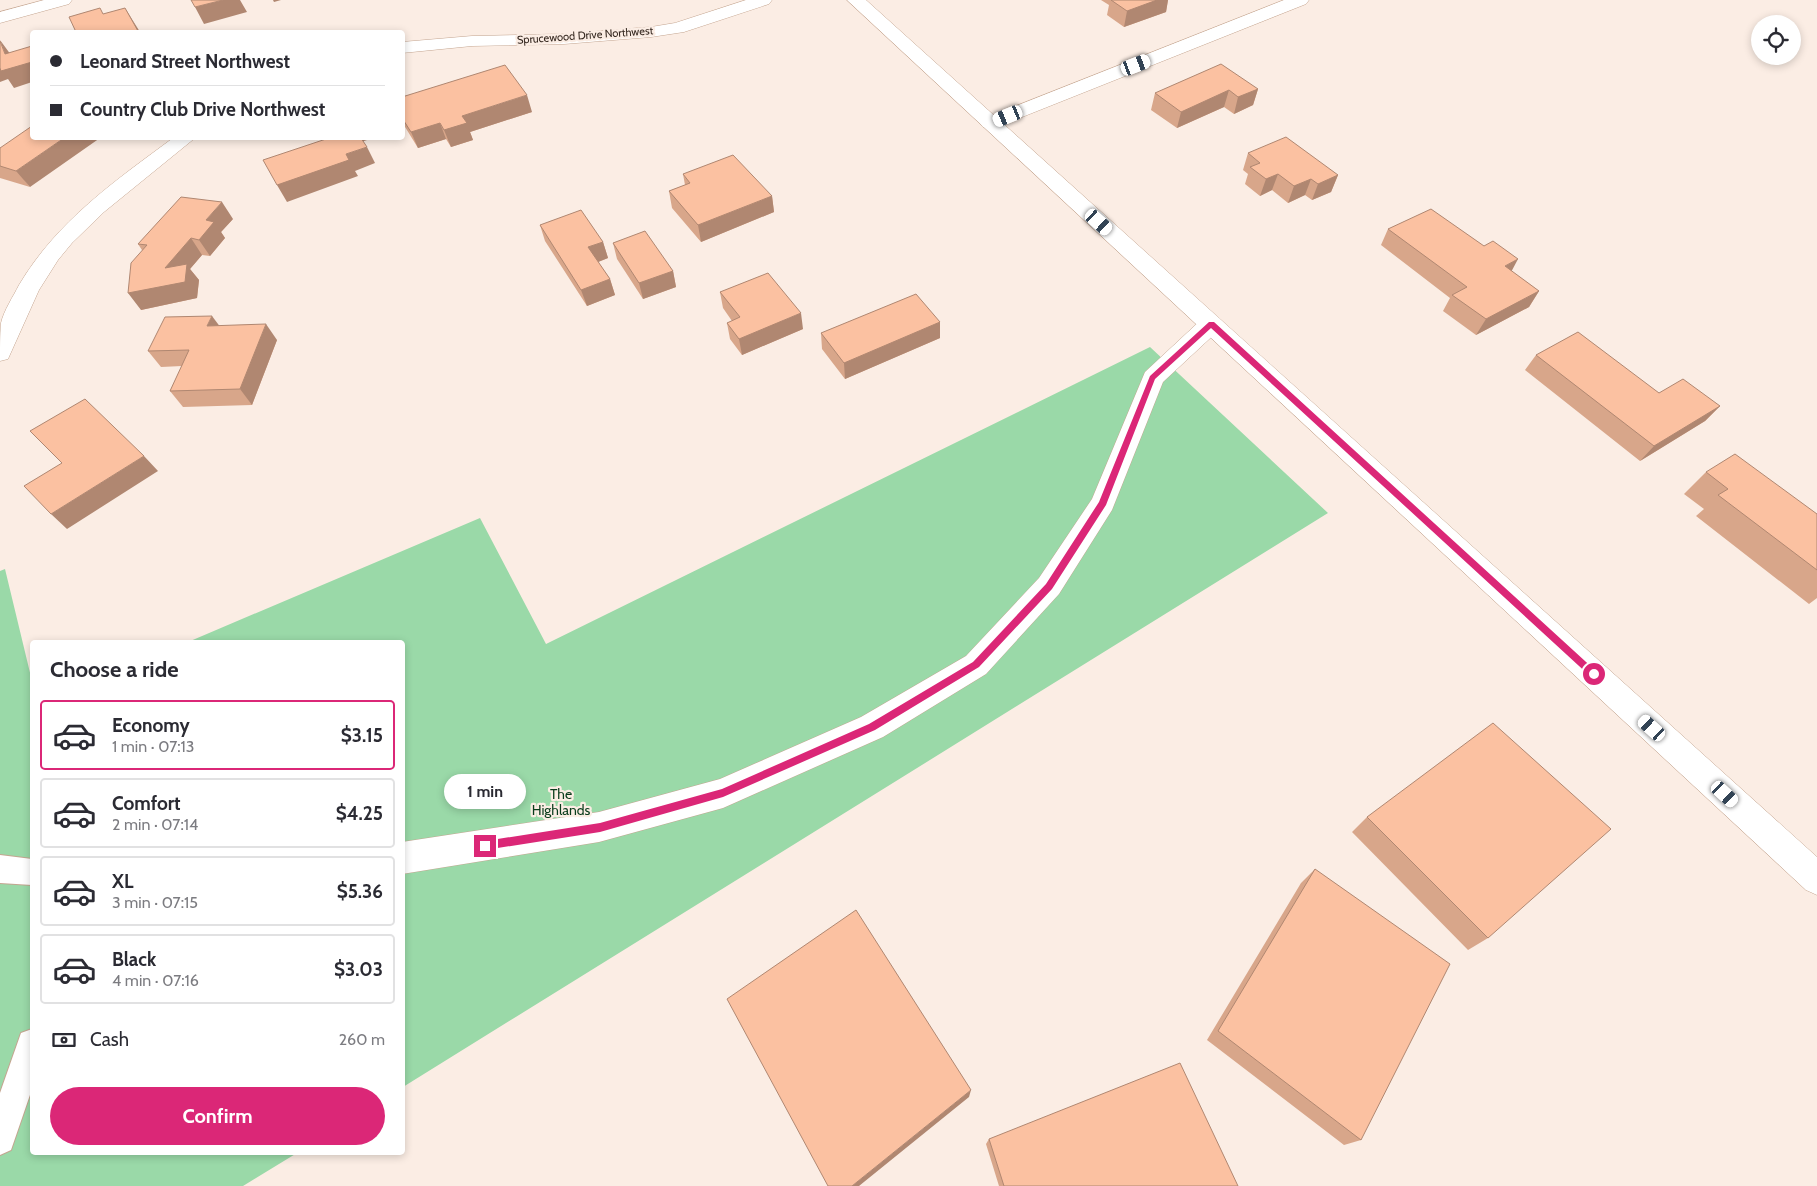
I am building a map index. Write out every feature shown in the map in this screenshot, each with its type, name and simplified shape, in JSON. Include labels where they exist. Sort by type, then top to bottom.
[{"type":"street","points":[[0,18],[63,0]]},
{"type":"street","name":"Sprucewood Drive Northwest","points":[[405,48],[472,41],[564,39],[651,32],[678,28],[763,0]]},
{"type":"street","points":[[856,0],[1815,874]]},
{"type":"street","points":[[990,123],[1300,0]]},
{"type":"street","points":[[0,353],[12,319],[50,255],[73,230],[108,198],[182,140]]},
{"type":"street","points":[[405,858],[600,827],[723,793],[872,727],[976,665],[1049,586],[1103,503],[1152,378],[1211,324]]},
{"type":"lane","points":[[0,869],[30,872]]},
{"type":"lane","points":[[0,1139],[30,1050]]},
{"type":"green space","name":"The Highlands","points":[[1150,347],[1328,513],[405,1086],[405,640],[193,640],[480,518],[546,644]]},
{"type":"green space","points":[[5,569],[30,673],[30,1155],[294,1155],[243,1186],[0,1186],[0,571]]},
{"type":"building","points":[[191,0],[223,0],[195,7]]},
{"type":"building","points":[[1111,0],[1157,0],[1127,11]]},
{"type":"building","points":[[100,8],[103,14],[125,8],[137,30],[75,30],[69,17]]},
{"type":"building","points":[[0,41],[5,54],[30,47],[30,63],[1,71]]},
{"type":"building","points":[[1221,64],[1258,89],[1238,97],[1229,90],[1181,112],[1155,93]]},
{"type":"building","points":[[505,65],[527,95],[462,116],[467,123],[444,130],[440,123],[411,132],[405,123],[405,96]]},
{"type":"building","points":[[30,127],[30,140],[61,140],[16,171],[0,166],[0,148]]},
{"type":"building","points":[[1286,137],[1338,175],[1318,184],[1311,179],[1294,186],[1278,174],[1266,179],[1250,167],[1260,163],[1248,153]]},
{"type":"building","points":[[323,140],[362,140],[367,147],[346,154],[349,160],[277,185],[263,160]]},
{"type":"building","points":[[733,155],[772,196],[698,225],[669,191],[690,183],[683,174]]},
{"type":"building","points":[[181,197],[222,202],[206,220],[214,222],[199,240],[191,238],[165,268],[187,264],[185,282],[128,293],[131,263],[147,245],[138,244]]},
{"type":"building","points":[[1431,209],[1484,246],[1493,241],[1518,259],[1505,266],[1539,291],[1486,319],[1452,295],[1467,287],[1388,229]]},
{"type":"building","points":[[581,210],[603,242],[588,247],[610,279],[581,290],[540,225]]},
{"type":"building","points":[[645,231],[673,271],[639,283],[613,243]]},
{"type":"building","points":[[768,273],[801,313],[739,339],[727,323],[740,317],[720,292]]},
{"type":"building","points":[[916,294],[940,322],[844,363],[821,333]]},
{"type":"building","points":[[212,316],[207,326],[266,324],[240,389],[170,391],[189,350],[148,351],[165,317]]},
{"type":"building","points":[[1578,332],[1659,393],[1683,379],[1720,406],[1654,446],[1536,355]]},
{"type":"building","points":[[85,399],[144,456],[51,514],[24,486],[62,463],[30,431]]},
{"type":"building","points":[[1735,454],[1817,514],[1817,570],[1718,495],[1728,489],[1706,472]]},
{"type":"building","points":[[1493,723],[1611,829],[1488,938],[1367,817]]},
{"type":"building","points":[[1315,869],[1450,964],[1361,1140],[1218,1031]]},
{"type":"building","points":[[856,910],[971,1090],[852,1186],[828,1186],[727,999]]},
{"type":"building","points":[[1180,1063],[1238,1186],[1004,1186],[989,1139]]},
{"type":"route","points":[[485,846],[600,827],[723,793],[872,727],[976,665],[1049,586],[1103,503],[1152,378],[1211,324],[1594,674]]}]
